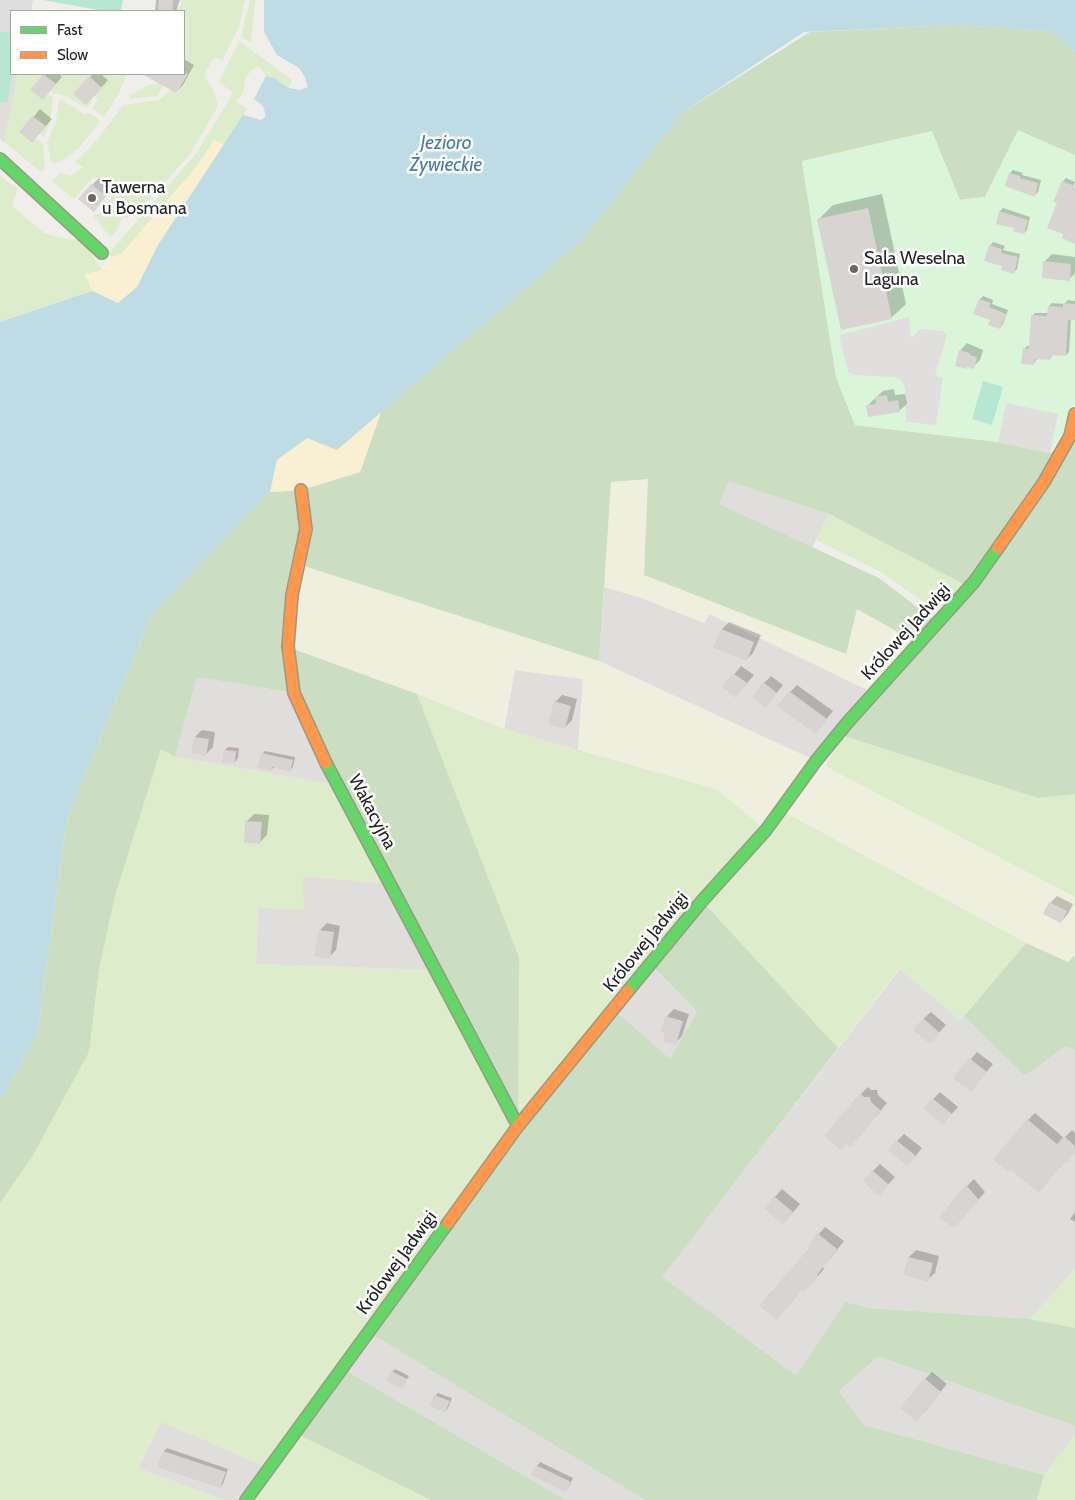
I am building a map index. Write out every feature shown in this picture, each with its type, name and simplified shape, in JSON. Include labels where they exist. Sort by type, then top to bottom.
[{"type":"street","points":[[0,159],[102,253]]},
{"type":"street","name":"Królowej Jadwigi","points":[[246,1500],[518,1126],[702,901],[766,830],[816,761],[847,723],[974,582],[1044,482],[1070,436],[1075,414]]},
{"type":"street","name":"Wakacyjna","points":[[301,490],[306,529],[292,595],[288,646],[294,694],[322,755],[518,1126]]},
{"type":"shaded area","points":[[0,0],[33,0],[31,10],[10,10],[10,75],[18,75],[4,142],[0,139]]},
{"type":"shaded area","points":[[909,317],[911,338],[920,329],[943,331],[947,335],[935,375],[943,378],[936,425],[906,422],[905,388],[902,381],[895,377],[853,375],[848,372],[839,335]]},
{"type":"shaded area","points":[[1006,403],[1058,414],[1050,453],[998,442]]},
{"type":"shaded area","points":[[729,480],[829,514],[812,548],[718,504]]},
{"type":"shaded area","points":[[604,587],[642,598],[705,623],[708,613],[870,691],[812,759],[599,661]]},
{"type":"shaded area","points":[[515,670],[583,679],[578,750],[504,729]]},
{"type":"shaded area","points":[[197,677],[294,693],[338,785],[175,757]]},
{"type":"shaded area","points":[[303,876],[390,884],[435,970],[256,964],[258,908]]},
{"type":"shaded area","points":[[651,964],[697,1012],[670,1060],[613,1009]]},
{"type":"shaded area","points":[[900,969],[960,1020],[964,1016],[1024,1074],[1035,1069],[1064,1047],[1075,1049],[1075,1269],[1030,1319],[870,1308],[845,1302],[796,1375],[661,1277]]},
{"type":"shaded area","points":[[368,1332],[645,1500],[566,1500],[342,1368]]},
{"type":"shaded area","points":[[877,1355],[1075,1426],[1075,1436],[1044,1475],[864,1425],[839,1391]]},
{"type":"shaded area","points":[[161,1421],[264,1466],[239,1500],[224,1500],[138,1468]]},
{"type":"green space","points":[[43,0],[123,0],[121,10],[98,10]]},
{"type":"green space","points":[[182,0],[245,0],[239,27],[222,61],[217,58],[212,60],[205,74],[207,81],[213,89],[218,106],[190,154],[138,212],[135,210],[127,219],[124,217],[118,224],[120,226],[110,237],[93,215],[98,214],[118,190],[102,178],[93,177],[74,199],[52,181],[60,173],[70,176],[84,167],[75,162],[98,139],[123,105],[160,100],[170,90],[177,93],[188,73],[185,71],[185,10],[175,10],[175,7],[180,7]]},
{"type":"green space","points":[[250,0],[255,0],[251,43],[241,37]]},
{"type":"green space","points":[[953,25],[1049,31],[1075,51],[1075,155],[1018,131],[985,197],[959,200],[932,131],[802,161],[836,377],[855,425],[998,442],[1050,453],[1075,438],[1075,794],[1038,798],[844,736],[973,589],[829,514],[729,481],[719,504],[879,578],[933,619],[914,641],[857,609],[846,654],[644,575],[648,479],[611,482],[599,661],[301,565],[288,647],[417,694],[519,957],[518,1125],[613,1009],[670,1059],[697,1012],[651,964],[702,901],[838,1048],[662,1277],[796,1375],[845,1302],[870,1308],[1030,1319],[1075,1328],[1075,1426],[878,1356],[839,1391],[864,1425],[1044,1475],[1037,1500],[645,1500],[368,1332],[518,1126],[294,693],[197,677],[175,757],[161,749],[115,896],[99,970],[89,1052],[32,1157],[0,1203],[0,1100],[37,1036],[67,818],[152,614],[270,492],[301,490],[360,472],[381,412],[582,240],[683,112],[810,32]]},
{"type":"green space","points":[[0,31],[10,33],[10,75],[12,75],[7,103],[0,102]]},
{"type":"green space","points":[[239,41],[292,80],[289,88],[274,78],[266,76],[260,68],[256,67],[250,72],[246,77],[243,93],[236,102],[247,109],[224,145],[214,140],[197,166],[159,211],[121,254],[113,257],[108,254],[196,154],[233,93],[219,82]]},
{"type":"green space","points":[[18,75],[42,75],[30,90],[43,100],[48,94],[53,98],[50,123],[44,137],[40,134],[45,126],[32,116],[19,132],[32,143],[36,138],[43,144],[45,168],[41,172],[4,142]]},
{"type":"green space","points":[[44,75],[127,75],[119,93],[104,117],[92,108],[98,99],[95,96],[102,88],[74,94],[86,105],[91,100],[92,103],[86,108],[66,96],[53,94],[51,91],[56,84]]},
{"type":"green space","points":[[158,83],[163,86],[157,96],[129,99],[131,95],[148,85]]},
{"type":"green space","points":[[61,99],[84,114],[90,113],[100,121],[79,148],[55,164],[51,162],[47,142],[55,124]]},
{"type":"green space","points":[[1018,130],[1075,155],[1075,414],[1050,453],[1006,403],[998,442],[855,425],[836,377],[802,162],[932,131],[960,200],[985,197]]},
{"type":"green space","points":[[0,176],[18,189],[12,206],[44,233],[60,238],[82,240],[102,270],[85,275],[92,291],[0,322]]},
{"type":"green space","points":[[983,381],[1003,387],[992,425],[972,419]]},
{"type":"green space","points":[[649,479],[845,654],[857,609],[914,641],[870,691],[709,614],[704,623],[642,598],[604,587],[611,481]]},
{"type":"green space","points":[[829,514],[964,584],[937,611],[879,571],[816,540]]},
{"type":"green space","points":[[299,565],[592,659],[812,759],[766,830],[716,789],[578,750],[583,679],[515,670],[504,729],[288,646]]},
{"type":"green space","points":[[417,694],[504,729],[716,789],[766,830],[786,813],[1026,943],[960,1020],[899,969],[838,1048],[702,901],[264,1466],[161,1422],[138,1468],[224,1500],[0,1500],[0,1203],[32,1157],[89,1052],[99,970],[115,896],[161,749],[175,757],[338,785],[390,884],[303,876],[304,910],[258,908],[256,964],[436,970],[519,957]]},
{"type":"green space","points":[[844,736],[1038,798],[1075,794],[1075,897],[825,766]]},
{"type":"green space","points":[[825,766],[1075,897],[1075,955],[1069,963],[1026,943],[786,813]]},
{"type":"green space","points":[[1026,943],[1068,962],[1075,955],[1075,1049],[1064,1047],[1024,1075],[964,1016]]},
{"type":"green space","points":[[1075,1269],[1075,1328],[1030,1319]]},
{"type":"green space","points":[[342,1368],[566,1500],[431,1500],[295,1433]]},
{"type":"green space","points":[[295,1433],[431,1500],[246,1500]]},
{"type":"green space","points":[[1075,1436],[1075,1500],[1037,1500],[1044,1475]]},
{"type":"sand","points":[[214,140],[224,145],[158,245],[137,287],[118,303],[92,291],[85,274],[101,270],[113,257],[121,254],[197,166]]},
{"type":"sand","points":[[381,412],[360,472],[301,490],[270,492],[277,460],[307,438],[337,450]]},
{"type":"water","name":"Jezioro Żywieckie","points":[[264,0],[1075,0],[1075,51],[1049,31],[953,25],[804,32],[683,112],[582,240],[337,450],[307,438],[277,460],[270,492],[152,614],[67,818],[37,1036],[0,1100],[0,322],[92,291],[118,303],[137,287],[158,245],[243,115],[261,120],[266,116],[263,106],[254,99],[266,76],[274,78],[289,88],[300,90],[308,87],[305,77],[299,68],[277,55],[264,32]]},
{"type":"building","points":[[159,0],[173,0],[172,10],[158,10]]},
{"type":"building","points":[[188,74],[176,93],[144,75]]},
{"type":"building","points":[[42,75],[56,84],[43,100],[30,90]]},
{"type":"building","points":[[89,76],[102,88],[86,105],[73,94]]},
{"type":"building","points":[[32,116],[46,126],[32,143],[19,132]]},
{"type":"building","points":[[1009,173],[1038,183],[1035,197],[1005,186]]},
{"type":"building","points":[[1062,181],[1075,186],[1075,244],[1062,238],[1063,234],[1047,228],[1057,202],[1053,202]]},
{"type":"building","name":"Tawerna u Bosmana","points":[[91,184],[106,196],[94,212],[78,199]]},
{"type":"building","name":"Sala Weselna Laguna","points":[[868,208],[892,319],[841,330],[817,219]]},
{"type":"building","points":[[999,211],[1028,220],[1024,234],[1013,231],[1014,228],[996,224]]},
{"type":"building","points":[[989,245],[1002,249],[1001,253],[1018,257],[1014,274],[1001,270],[1002,266],[984,261]]},
{"type":"building","points":[[1043,261],[1071,264],[1070,281],[1042,278]]},
{"type":"building","points":[[979,299],[991,303],[989,307],[1006,314],[1000,329],[988,325],[990,320],[973,314]]},
{"type":"building","points":[[1063,303],[1075,304],[1075,320],[1068,320],[1066,356],[1051,355],[1050,360],[1035,359],[1034,365],[1021,364],[1023,348],[1029,349],[1031,315],[1047,316],[1048,306],[1063,307]]},
{"type":"building","points":[[959,350],[977,357],[974,369],[955,366]]},
{"type":"building","points":[[887,395],[888,402],[898,400],[900,412],[868,417],[866,405],[876,404],[875,397]]},
{"type":"building","points":[[721,629],[754,642],[747,661],[713,648]]},
{"type":"building","points":[[733,673],[747,683],[736,698],[722,687]]},
{"type":"building","points":[[763,682],[777,693],[766,708],[752,697]]},
{"type":"building","points":[[789,691],[827,719],[816,734],[777,706]]},
{"type":"building","points":[[554,701],[571,706],[565,729],[548,724]]},
{"type":"building","points":[[194,737],[209,739],[206,756],[191,753]]},
{"type":"building","points":[[224,750],[236,751],[235,763],[222,762]]},
{"type":"building","points":[[261,753],[293,760],[290,772],[272,767],[271,771],[257,768]]},
{"type":"building","points":[[245,821],[262,822],[260,844],[244,843]]},
{"type":"building","points":[[1049,902],[1067,911],[1061,923],[1043,914]]},
{"type":"building","points":[[319,930],[334,932],[330,959],[314,956]]},
{"type":"building","points":[[665,1016],[683,1021],[676,1045],[663,1041],[665,1033],[661,1032]]},
{"type":"building","points":[[923,1018],[940,1033],[930,1044],[913,1030]]},
{"type":"building","points":[[969,1058],[987,1072],[971,1092],[953,1078]]},
{"type":"building","points":[[860,1093],[864,1097],[870,1097],[871,1102],[881,1111],[850,1148],[846,1144],[841,1150],[824,1136]]},
{"type":"building","points":[[932,1098],[952,1114],[943,1125],[923,1108]]},
{"type":"building","points":[[1027,1119],[1057,1144],[1064,1136],[1075,1146],[1075,1153],[1066,1164],[1064,1162],[1039,1193],[1010,1169],[1008,1172],[993,1159]]},
{"type":"building","points":[[896,1140],[916,1156],[907,1166],[888,1150]]},
{"type":"building","points":[[872,1170],[889,1185],[879,1196],[863,1181]]},
{"type":"building","points":[[966,1185],[979,1200],[954,1228],[939,1217]]},
{"type":"building","points":[[774,1196],[793,1212],[783,1225],[764,1208]]},
{"type":"building","points":[[817,1233],[837,1249],[818,1276],[804,1292],[802,1290],[777,1320],[759,1306],[810,1247],[808,1246]]},
{"type":"building","points":[[908,1257],[933,1263],[928,1282],[903,1275]]},
{"type":"building","points":[[391,1371],[407,1379],[402,1389],[386,1381]]},
{"type":"building","points":[[924,1378],[941,1392],[917,1422],[900,1408]]},
{"type":"building","points":[[434,1395],[450,1401],[445,1412],[430,1406]]},
{"type":"building","points":[[163,1451],[226,1472],[220,1488],[157,1467]]},
{"type":"building","points":[[536,1465],[571,1482],[566,1492],[531,1475]]},
{"type":"traffic: fast","points":[[0,159],[102,253]]},
{"type":"traffic: fast","points":[[628,991],[702,901],[766,830],[816,761],[847,723],[974,582],[998,548]]},
{"type":"traffic: fast","points":[[326,763],[518,1126]]},
{"type":"traffic: fast","points":[[246,1500],[448,1223]]},
{"type":"traffic: slow","points":[[998,548],[1044,482],[1070,436],[1075,414]]},
{"type":"traffic: slow","points":[[301,490],[306,529],[292,595],[288,646],[294,693],[326,763]]},
{"type":"traffic: slow","points":[[448,1223],[518,1126],[628,991]]},
{"type":"place","name":"Tawerna u Bosmana","points":[[92,198]]},
{"type":"place","name":"Sala Weselna Laguna","points":[[854,269]]}]
